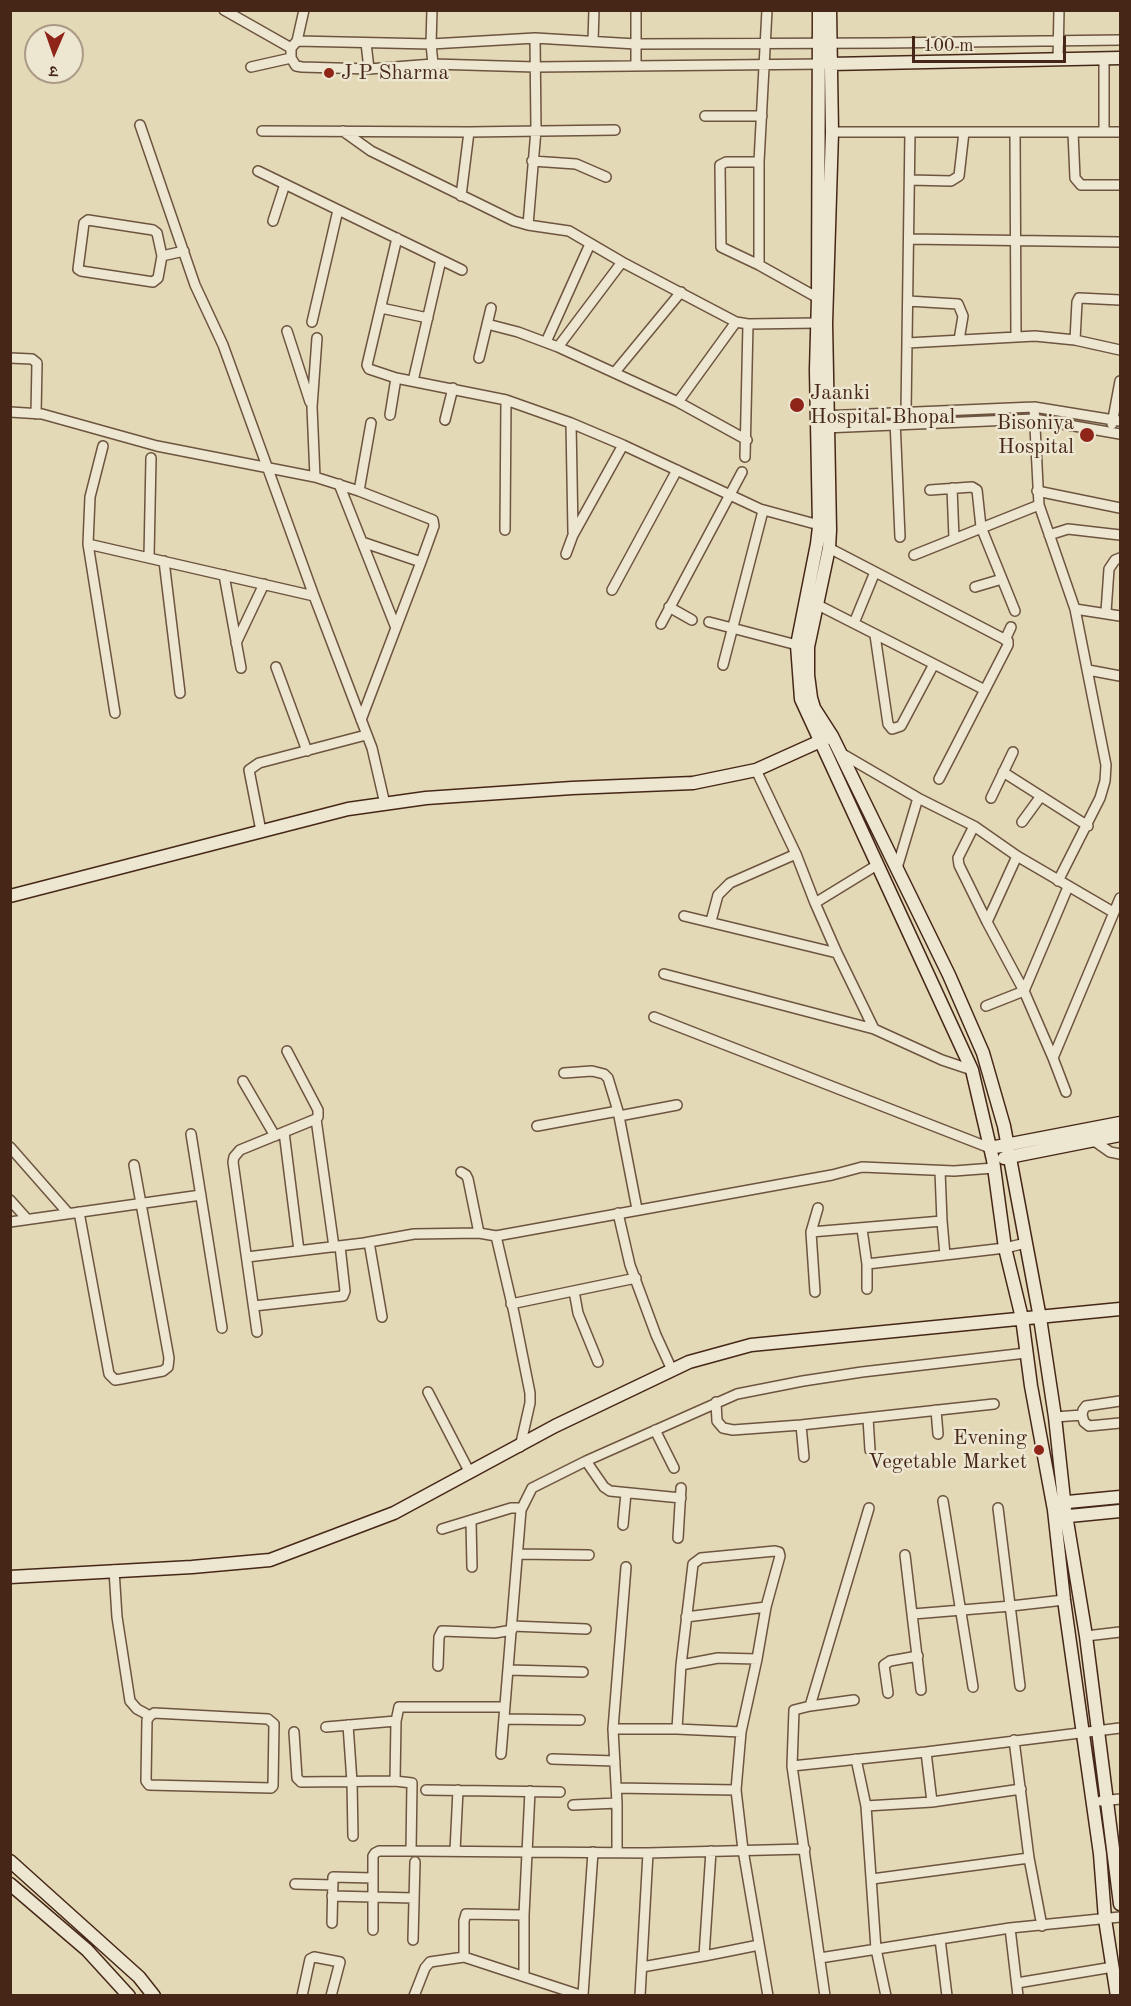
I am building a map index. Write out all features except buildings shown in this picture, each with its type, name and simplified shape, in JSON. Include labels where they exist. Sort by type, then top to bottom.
[{"type":"street","points":[[224,10],[293,49]]},
{"type":"street","points":[[303,10],[293,49],[296,66],[302,68],[369,69],[433,64],[535,67],[1120,58]]},
{"type":"street","points":[[432,10],[433,64]]},
{"type":"street","points":[[593,41],[594,10]]},
{"type":"street","points":[[636,10],[636,66]]},
{"type":"street","points":[[759,265],[759,162],[767,10]]},
{"type":"street","points":[[819,10],[824,43],[824,64],[817,323],[829,548],[808,647],[808,675],[814,708],[832,736],[897,868],[949,975],[983,1053],[1008,1144],[1040,1318],[1055,1417],[1058,1502]]},
{"type":"street","points":[[824,43],[830,10]]},
{"type":"street","points":[[1058,60],[1059,10]]},
{"type":"street","points":[[251,67],[293,49],[366,43],[431,44],[535,38],[636,44],[1120,39]]},
{"type":"street","points":[[528,225],[536,130],[535,38]]},
{"type":"street","points":[[366,43],[369,69]]},
{"type":"street","points":[[1104,58],[1104,132]]},
{"type":"street","points":[[824,64],[832,132],[819,525],[818,544],[797,645],[801,699],[972,1070],[992,1158],[1005,1248],[1022,1318],[1026,1353],[1086,1636],[1097,1730],[1117,1855],[1120,1904]]},
{"type":"street","points":[[705,116],[762,116]]},
{"type":"street","points":[[140,124],[195,285],[223,345],[372,748],[385,804]]},
{"type":"street","points":[[262,131],[615,130]]},
{"type":"street","points":[[343,131],[371,151],[514,221],[569,231],[622,262],[736,322],[748,324],[817,323]]},
{"type":"street","points":[[461,196],[469,132]]},
{"type":"street","points":[[832,132],[1120,132]]},
{"type":"street","points":[[906,412],[910,132]]},
{"type":"street","points":[[910,180],[951,181],[959,176],[964,132]]},
{"type":"street","points":[[1016,132],[1016,336]]},
{"type":"street","points":[[1073,132],[1075,178],[1081,185],[1120,185]]},
{"type":"street","points":[[532,161],[576,165],[606,177]]},
{"type":"street","points":[[759,162],[723,163],[720,167],[721,247],[818,298]]},
{"type":"street","points":[[258,171],[462,270]]},
{"type":"street","points":[[273,221],[285,184]]},
{"type":"street","points":[[312,322],[338,210]]},
{"type":"street","points":[[88,220],[153,230],[157,233],[162,256],[158,278],[153,282],[78,269],[84,223],[88,220]]},
{"type":"street","points":[[397,238],[367,368],[371,371],[506,400],[571,423],[623,445],[763,511],[819,525]]},
{"type":"street","points":[[909,239],[1120,242]]},
{"type":"street","points":[[546,342],[590,243]]},
{"type":"street","points":[[162,256],[184,251]]},
{"type":"street","points":[[413,381],[441,260]]},
{"type":"street","points":[[558,346],[622,262]]},
{"type":"street","points":[[615,372],[681,292]]},
{"type":"street","points":[[1075,339],[1079,298],[1120,300]]},
{"type":"street","points":[[908,301],[958,304],[963,316],[959,340]]},
{"type":"street","points":[[381,308],[428,318]]},
{"type":"street","points":[[479,357],[491,308]]},
{"type":"street","points":[[678,402],[736,322]]},
{"type":"street","points":[[487,324],[558,346],[678,402],[747,440]]},
{"type":"street","points":[[746,457],[748,324]]},
{"type":"street","points":[[287,331],[312,407]]},
{"type":"street","points":[[907,343],[1016,336],[1075,339],[1120,350]]},
{"type":"street","points":[[315,477],[312,407],[317,338]]},
{"type":"street","points":[[10,358],[32,359],[37,363],[36,414]]},
{"type":"street","points":[[390,415],[396,378]]},
{"type":"street","points":[[1110,432],[1117,421],[1120,381]]},
{"type":"street","points":[[445,420],[453,388]]},
{"type":"street","points":[[505,530],[506,400]]},
{"type":"street","points":[[822,422],[895,412],[1034,407],[1117,421]]},
{"type":"street","points":[[1034,407],[1039,505],[1075,609],[1106,765],[1102,792],[1088,826],[1058,881]]},
{"type":"street","points":[[10,412],[36,414],[157,446],[315,477],[433,519],[434,526],[361,720]]},
{"type":"street","points":[[895,412],[900,537]]},
{"type":"street","points":[[822,422],[895,424],[1034,419],[1120,434]]},
{"type":"street","points":[[359,491],[371,423]]},
{"type":"street","points":[[571,423],[573,535]]},
{"type":"street","points":[[566,554],[573,535],[623,445]]},
{"type":"street","points":[[103,446],[90,497],[88,544],[115,713]]},
{"type":"street","points":[[149,557],[151,458]]},
{"type":"street","points":[[612,590],[677,470]]},
{"type":"street","points":[[661,624],[742,472]]},
{"type":"street","points":[[339,484],[396,628]]},
{"type":"street","points":[[930,490],[972,487],[977,490],[981,527],[1015,611]]},
{"type":"street","points":[[952,488],[954,538]]},
{"type":"street","points":[[1037,491],[1120,508]]},
{"type":"street","points":[[914,555],[1039,505]]},
{"type":"street","points":[[723,665],[763,511]]},
{"type":"street","points":[[1049,535],[1068,529],[1120,535]]},
{"type":"street","points":[[362,542],[421,562]]},
{"type":"street","points":[[88,544],[314,596]]},
{"type":"street","points":[[829,548],[1008,641],[939,779]]},
{"type":"street","points":[[1106,612],[1110,569],[1115,560],[1120,558]]},
{"type":"street","points":[[164,561],[180,693]]},
{"type":"street","points":[[854,623],[875,572]]},
{"type":"street","points":[[224,575],[241,668]]},
{"type":"street","points":[[975,587],[1002,579]]},
{"type":"street","points":[[236,643],[264,584]]},
{"type":"street","points":[[816,604],[984,690]]},
{"type":"street","points":[[669,608],[692,620]]},
{"type":"street","points":[[1075,609],[1106,612],[1120,616]]},
{"type":"street","points":[[709,622],[797,645]]},
{"type":"street","points":[[1005,640],[1011,627]]},
{"type":"street","points":[[875,635],[888,724],[892,729],[901,726],[934,664]]},
{"type":"street","points":[[276,667],[307,751]]},
{"type":"street","points":[[1088,670],[1120,676]]},
{"type":"street","points":[[261,831],[249,770],[259,763],[366,735]]},
{"type":"street","points":[[10,896],[348,809],[426,798],[693,783],[756,770],[832,736]]},
{"type":"street","points":[[839,752],[918,798],[974,826],[1017,856],[1113,912]]},
{"type":"street","points":[[991,798],[1012,752]]},
{"type":"street","points":[[756,770],[796,854],[837,953],[874,1029]]},
{"type":"street","points":[[1003,772],[1088,826]]},
{"type":"street","points":[[1022,822],[1041,796]]},
{"type":"street","points":[[897,868],[918,798]]},
{"type":"street","points":[[974,826],[958,858],[959,865],[1024,991],[1066,1092]]},
{"type":"street","points":[[711,921],[718,896],[730,883],[796,854]]},
{"type":"street","points":[[987,922],[1017,856]]},
{"type":"street","points":[[815,903],[877,865]]},
{"type":"street","points":[[986,1006],[1024,991],[1068,887]]},
{"type":"street","points":[[1053,1058],[1120,898]]},
{"type":"street","points":[[684,916],[837,953]]},
{"type":"street","points":[[664,974],[874,1029],[942,1060],[972,1070]]},
{"type":"street","points":[[654,1017],[992,1158]]},
{"type":"street","points":[[257,1332],[233,1168],[234,1157],[240,1150],[315,1119],[319,1114],[287,1051]]},
{"type":"street","points":[[564,1073],[592,1071],[604,1074],[613,1089],[637,1209]]},
{"type":"street","points":[[243,1081],[280,1134],[299,1251]]},
{"type":"street","points":[[537,1126],[677,1105]]},
{"type":"street","points":[[254,1306],[343,1296],[345,1291],[315,1119]]},
{"type":"street","points":[[992,1158],[1008,1144],[1120,1123]]},
{"type":"street","points":[[191,1134],[222,1328]]},
{"type":"street","points":[[247,1257],[414,1234],[479,1233],[496,1236],[832,1175],[862,1167],[940,1171],[992,1158],[1009,1157],[1120,1135]]},
{"type":"street","points":[[1093,1140],[1110,1152],[1120,1154]]},
{"type":"street","points":[[10,1147],[74,1213],[108,1374],[115,1380],[163,1371],[169,1363],[134,1165]]},
{"type":"street","points":[[940,1171],[945,1255]]},
{"type":"street","points":[[461,1172],[466,1174],[468,1179],[479,1233]]},
{"type":"street","points":[[10,1222],[201,1195]]},
{"type":"street","points":[[10,1200],[27,1219]]},
{"type":"street","points":[[815,1292],[811,1232],[818,1208]]},
{"type":"street","points":[[618,1213],[630,1265],[656,1335],[672,1370]]},
{"type":"street","points":[[811,1232],[942,1221]]},
{"type":"street","points":[[862,1229],[867,1264],[867,1289]]},
{"type":"street","points":[[496,1236],[530,1394],[520,1447]]},
{"type":"street","points":[[369,1242],[382,1317]]},
{"type":"street","points":[[867,1264],[1005,1248],[1026,1243]]},
{"type":"street","points":[[511,1304],[636,1278]]},
{"type":"street","points":[[574,1291],[578,1313],[598,1362]]},
{"type":"street","points":[[10,1577],[115,1575],[270,1560],[394,1514],[555,1426],[689,1362],[752,1345],[1120,1309]]},
{"type":"street","points":[[501,1754],[521,1510],[532,1488],[586,1461],[736,1394],[803,1381],[894,1368],[1026,1353]]},
{"type":"street","points":[[428,1392],[470,1473]]},
{"type":"street","points":[[1120,1401],[1086,1406],[1082,1415],[1084,1422],[1089,1426],[1120,1423]]},
{"type":"street","points":[[716,1402],[717,1421],[728,1430],[801,1425],[994,1404]]},
{"type":"street","points":[[936,1410],[938,1434]]},
{"type":"street","points":[[1055,1417],[1082,1415]]},
{"type":"street","points":[[868,1418],[870,1450]]},
{"type":"street","points":[[801,1425],[804,1457]]},
{"type":"street","points":[[655,1430],[674,1468]]},
{"type":"street","points":[[586,1461],[607,1490],[626,1493],[681,1493],[678,1538]]},
{"type":"street","points":[[623,1525],[626,1493]]},
{"type":"street","points":[[1058,1502],[1120,1497]]},
{"type":"street","points":[[944,1501],[973,1687]]},
{"type":"street","points":[[442,1529],[512,1508],[521,1510]]},
{"type":"street","points":[[810,1706],[869,1508]]},
{"type":"street","points":[[998,1508],[1020,1686]]},
{"type":"street","points":[[1061,1517],[1120,1511]]},
{"type":"street","points":[[1061,1517],[1064,1600],[1117,1995]]},
{"type":"street","points":[[471,1521],[472,1567]]},
{"type":"street","points":[[677,1729],[690,1572],[693,1564],[700,1558],[779,1552],[780,1556],[766,1607],[741,1732],[736,1790],[743,1850],[768,1995]]},
{"type":"street","points":[[518,1554],[589,1555]]},
{"type":"street","points":[[905,1555],[921,1690]]},
{"type":"street","points":[[617,1852],[613,1729],[626,1567]]},
{"type":"street","points":[[115,1575],[117,1617],[130,1701],[137,1709],[150,1716]]},
{"type":"street","points":[[913,1614],[1064,1600]]},
{"type":"street","points":[[686,1617],[766,1607]]},
{"type":"street","points":[[438,1665],[439,1637],[442,1631],[495,1633],[512,1628],[586,1629]]},
{"type":"street","points":[[1086,1636],[1120,1632]]},
{"type":"street","points":[[888,1693],[884,1665],[890,1661],[918,1656]]},
{"type":"street","points":[[681,1665],[718,1658],[757,1659]]},
{"type":"street","points":[[508,1670],[583,1672]]},
{"type":"street","points":[[825,1995],[792,1766],[794,1710],[854,1700]]},
{"type":"street","points":[[395,1781],[397,1709],[402,1706],[505,1707]]},
{"type":"street","points":[[154,1713],[268,1719],[274,1724],[273,1786],[271,1788],[149,1785],[146,1781],[147,1720],[150,1716],[154,1713]]},
{"type":"street","points":[[504,1719],[580,1720]]},
{"type":"street","points":[[326,1726],[396,1721]]},
{"type":"street","points":[[348,1725],[353,1836]]},
{"type":"street","points":[[792,1766],[1120,1728]]},
{"type":"street","points":[[613,1729],[741,1732]]},
{"type":"street","points":[[294,1732],[299,1781],[304,1783],[395,1781],[409,1782],[413,1785],[411,1851]]},
{"type":"street","points":[[1014,1740],[1029,1858],[1042,1926]]},
{"type":"street","points":[[926,1752],[932,1802]]},
{"type":"street","points":[[552,1758],[615,1761]]},
{"type":"street","points":[[856,1759],[866,1806],[876,1949],[886,1995]]},
{"type":"street","points":[[616,1788],[736,1790]]},
{"type":"street","points":[[866,1806],[932,1802],[1021,1789]]},
{"type":"street","points":[[426,1790],[560,1792]]},
{"type":"street","points":[[456,1851],[458,1790]]},
{"type":"street","points":[[524,1975],[524,1915],[530,1791]]},
{"type":"street","points":[[1092,1802],[1120,1799]]},
{"type":"street","points":[[573,1805],[617,1803]]},
{"type":"street","points":[[373,1930],[373,1856],[375,1852],[648,1853],[805,1849]]},
{"type":"street","points":[[704,1956],[711,1851]]},
{"type":"street","points":[[414,1995],[425,1968],[430,1962],[464,1957],[583,1995],[593,1852]]},
{"type":"street","points":[[640,1995],[648,1853]]},
{"type":"street","points":[[872,1880],[1029,1858]]},
{"type":"street","points":[[10,1862],[139,1977],[154,1995]]},
{"type":"street","points":[[413,1940],[415,1862]]},
{"type":"street","points":[[332,1923],[335,1876],[373,1878]]},
{"type":"street","points":[[10,1884],[87,1950],[129,1995]]},
{"type":"street","points":[[295,1884],[333,1885]]},
{"type":"street","points":[[332,1896],[414,1898]]},
{"type":"street","points":[[464,1957],[466,1914],[524,1915]]},
{"type":"street","points":[[820,1958],[1010,1928],[1120,1917]]},
{"type":"street","points":[[1010,1928],[1018,1995]]},
{"type":"street","points":[[940,1939],[947,1995]]},
{"type":"street","points":[[642,1967],[759,1945]]},
{"type":"street","points":[[302,1995],[310,1959],[314,1957],[340,1962],[331,1995]]},
{"type":"street","points":[[1017,1983],[1113,1967]]},
{"type":"place","name":"J P Sharma","points":[[329,73]]},
{"type":"place","name":"Jaanki Hospital Bhopal","points":[[797,405]]},
{"type":"place","name":"Bisoniya Hospital","points":[[1087,435]]},
{"type":"place","name":"Evening Vegetable Market","points":[[1039,1450]]}]
